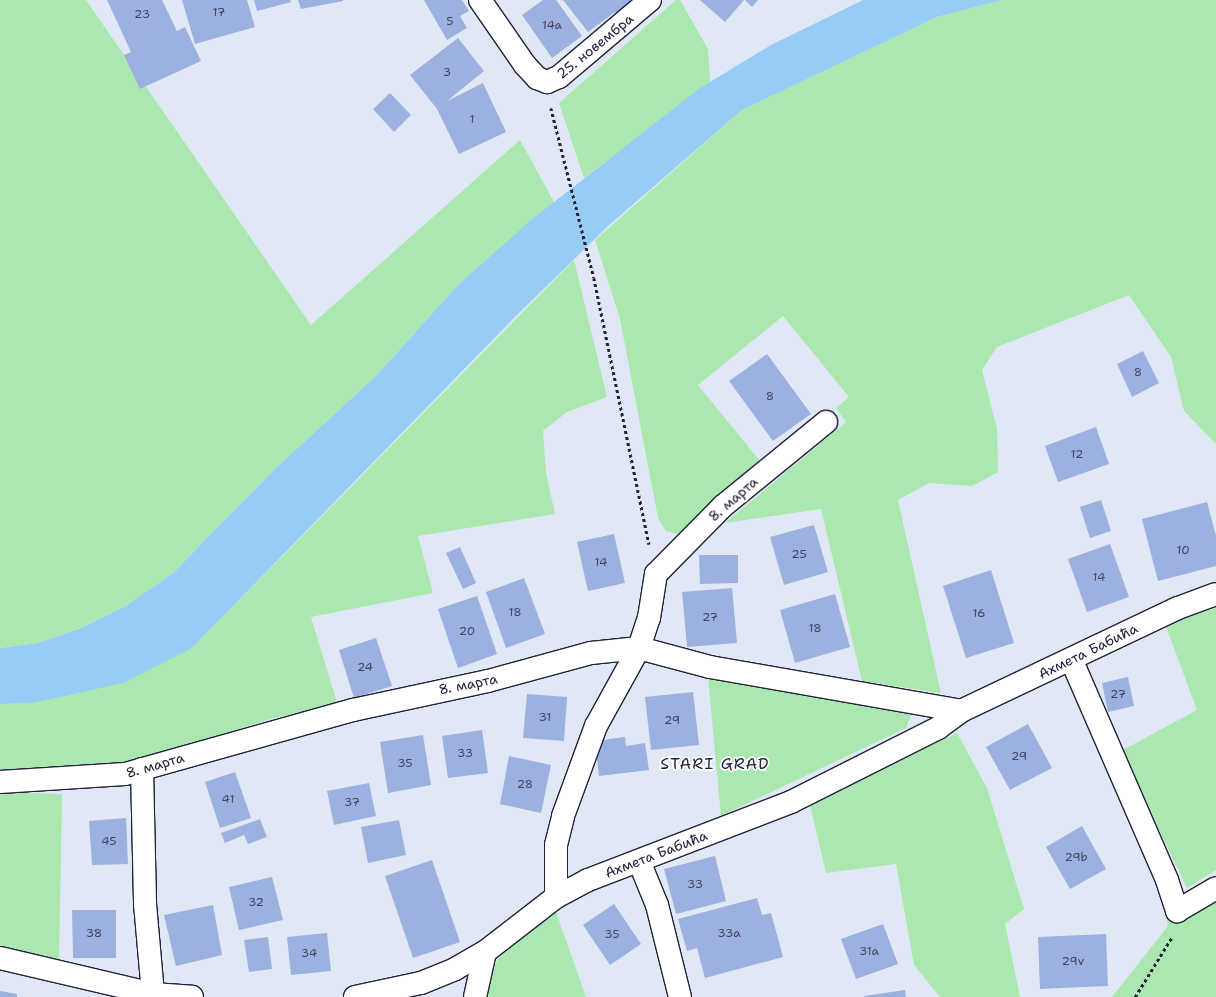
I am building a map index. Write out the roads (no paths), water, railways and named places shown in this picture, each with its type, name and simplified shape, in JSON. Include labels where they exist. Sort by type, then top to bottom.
[{"type":"street","name":"25. новембра","points":[[480,0],[525,65],[537,78],[547,82],[558,77],[650,0]]},
{"type":"street","name":"8. марта","points":[[0,782],[81,780],[142,769],[353,710],[488,681],[591,653],[639,648],[649,618],[656,574],[723,506],[826,422]]},
{"type":"street","name":"Ахмета Бабића","points":[[355,997],[421,983],[485,952],[556,897],[588,880],[791,802],[938,728],[961,711],[1178,608],[1216,594]]},
{"type":"street","points":[[556,897],[556,845],[563,816],[596,726],[639,648],[710,667],[961,711]]},
{"type":"street","points":[[1072,659],[1167,880],[1177,911],[1216,888]]},
{"type":"street","points":[[142,769],[145,904],[153,994]]},
{"type":"street","points":[[639,861],[657,905],[680,997]]},
{"type":"street","points":[[475,997],[485,952]]},
{"type":"street","points":[[0,958],[153,994],[192,997]]},
{"type":"water","points":[[863,0],[1002,0],[937,17],[742,110],[607,227],[516,316],[192,648],[123,683],[33,703],[0,704],[0,648],[38,643],[81,628],[126,606],[173,573],[275,469],[377,375],[457,286],[531,220],[700,88],[771,45]]},
{"type":"district","name":"STARI GRAD","points":[[715,764]]}]
